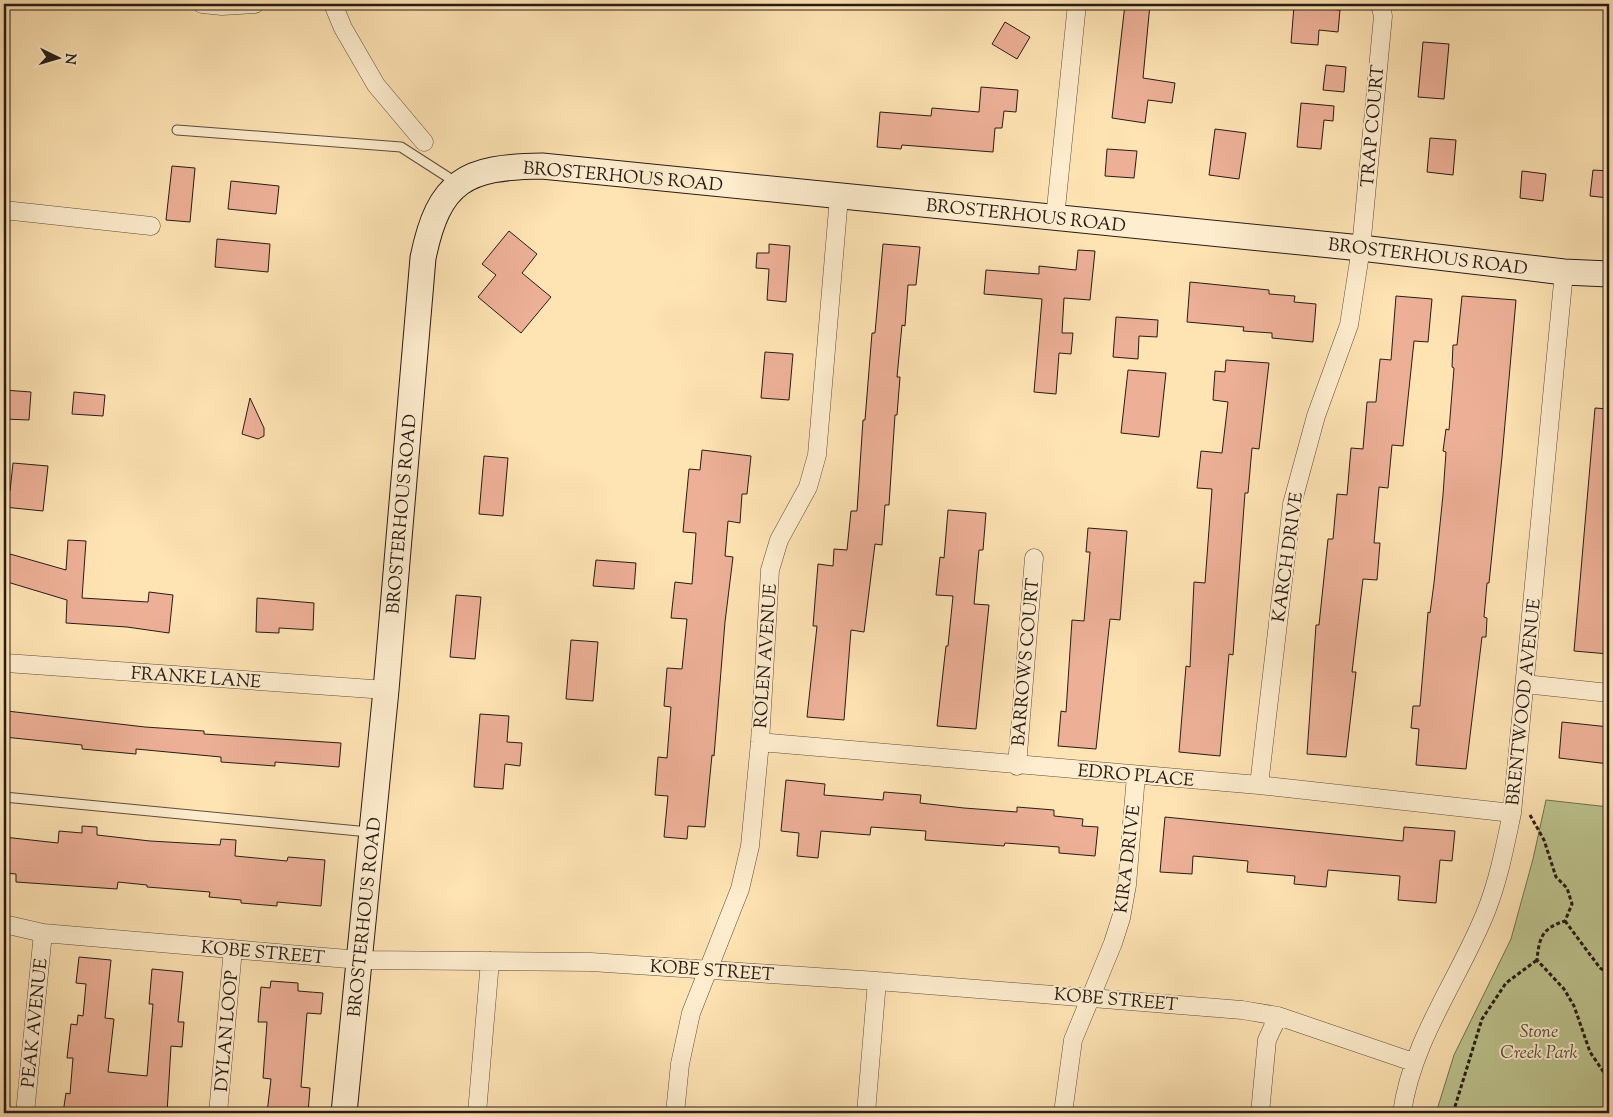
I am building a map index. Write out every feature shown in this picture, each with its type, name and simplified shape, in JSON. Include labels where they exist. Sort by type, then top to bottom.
[{"type":"street","points":[[202,4],[222,6],[255,4]]},
{"type":"street","points":[[333,4],[343,28],[376,85],[424,142]]},
{"type":"street","points":[[1055,218],[1077,4]]},
{"type":"street","name":"TRAP COURT","points":[[1360,248],[1383,16],[1380,4]]},
{"type":"street","name":"BROSTERHOUS ROAD","points":[[344,1113],[386,690],[423,258],[429,230],[440,205],[457,183],[482,171],[510,166],[542,166],[1360,248],[1564,272],[1609,274]]},
{"type":"street","name":"ROLEN AVENUE","points":[[675,1113],[680,1064],[691,1013],[729,920],[742,880],[750,846],[760,742],[770,570],[778,540],[808,487],[816,455],[839,197]]},
{"type":"street","points":[[4,210],[151,226]]},
{"type":"street","name":"KARCH DRIVE","points":[[1259,785],[1292,504],[1316,416],[1349,325],[1360,248]]},
{"type":"street","name":"BRENTWOOD AVENUE","points":[[1402,1113],[1413,1062],[1486,910],[1501,868],[1512,813],[1564,272]]},
{"type":"street","name":"BARROWS COURT","points":[[1017,766],[1034,558]]},
{"type":"street","name":"FRANKE LANE","points":[[6,663],[386,690]]},
{"type":"street","points":[[1525,684],[1609,693]]},
{"type":"street","name":"EDRO PLACE","points":[[760,742],[1017,766],[1259,785],[1512,813]]},
{"type":"street","name":"KIRA DRIVE","points":[[1063,1113],[1073,1040],[1114,943],[1121,918],[1127,885],[1136,775]]},
{"type":"street","name":"KOBE STREET","points":[[4,924],[43,933],[360,960],[591,962],[877,980],[1242,1010],[1278,1016],[1413,1062]]},
{"type":"street","name":"PEAK AVENUE","points":[[24,1113],[43,933]]},
{"type":"street","name":"DYLAN LOOP","points":[[218,1113],[234,949]]},
{"type":"street","points":[[476,1113],[490,961]]},
{"type":"street","points":[[866,1113],[877,980]]},
{"type":"street","points":[[1260,1113],[1267,1040],[1278,1016]]},
{"type":"lane","points":[[177,130],[401,148],[457,183]]},
{"type":"lane","points":[[4,797],[372,832]]},
{"type":"path","points":[[1512,813],[1531,815],[1544,840],[1556,877],[1567,888],[1572,904],[1565,921]]},
{"type":"path","points":[[1565,921],[1551,925],[1543,934],[1538,945],[1537,960],[1574,1006],[1590,1052],[1609,1080]]},
{"type":"path","points":[[1565,921],[1600,968],[1609,973]]},
{"type":"path","points":[[1453,1113],[1482,1019],[1506,982],[1537,960]]},
{"type":"green space","name":"Stone Creek Park","points":[[1546,800],[1609,807],[1609,1113],[1436,1113],[1454,1055],[1511,939],[1533,859]]},
{"type":"building","points":[[1125,4],[1150,4],[1143,78],[1175,83],[1172,103],[1148,100],[1145,123],[1112,118]]},
{"type":"building","points":[[1294,6],[1340,10],[1338,32],[1319,30],[1318,45],[1291,43]]},
{"type":"building","points":[[1005,22],[1030,37],[1017,59],[992,44]]},
{"type":"building","points":[[1423,42],[1449,44],[1444,99],[1418,97]]},
{"type":"building","points":[[1326,65],[1346,67],[1344,92],[1323,90]]},
{"type":"building","points":[[981,87],[1018,90],[1016,112],[1004,111],[1002,128],[995,128],[993,152],[902,145],[901,149],[877,147],[880,112],[931,116],[932,108],[979,112]]},
{"type":"building","points":[[1301,103],[1334,106],[1333,121],[1324,120],[1321,149],[1297,147]]},
{"type":"building","points":[[1215,129],[1246,133],[1239,179],[1209,175]]},
{"type":"building","points":[[1430,138],[1456,140],[1453,175],[1427,172]]},
{"type":"building","points":[[1107,149],[1137,151],[1134,178],[1105,176]]},
{"type":"building","points":[[172,166],[195,168],[190,222],[166,220]]},
{"type":"building","points":[[1593,170],[1609,171],[1609,198],[1590,196]]},
{"type":"building","points":[[1522,171],[1546,174],[1543,201],[1520,198]]},
{"type":"building","points":[[231,181],[279,186],[276,214],[228,209]]},
{"type":"building","points":[[509,231],[537,254],[522,273],[551,297],[521,333],[478,297],[496,275],[482,264]]},
{"type":"building","points":[[217,239],[270,244],[268,272],[215,267]]},
{"type":"building","points":[[769,244],[790,246],[786,302],[767,300],[769,269],[756,268],[757,253],[769,253]]},
{"type":"building","points":[[883,244],[920,247],[916,285],[908,285],[905,326],[902,325],[897,377],[900,377],[897,415],[895,415],[889,505],[885,505],[882,545],[875,544],[864,632],[851,630],[844,720],[807,717],[817,626],[813,626],[818,564],[833,566],[834,549],[847,550],[851,511],[857,511],[863,420],[865,420],[872,333],[875,333]]},
{"type":"building","points":[[1078,250],[1095,251],[1090,300],[1064,298],[1062,333],[1073,333],[1071,354],[1059,353],[1056,394],[1034,392],[1042,299],[984,294],[986,270],[1039,274],[1039,266],[1076,270]]},
{"type":"building","points":[[1190,282],[1269,290],[1269,294],[1295,296],[1294,302],[1316,304],[1313,342],[1272,338],[1272,333],[1243,331],[1244,327],[1187,322]]},
{"type":"building","points":[[1396,296],[1432,299],[1428,342],[1414,341],[1403,446],[1392,445],[1388,488],[1379,487],[1374,543],[1380,543],[1377,580],[1363,579],[1352,672],[1356,672],[1346,757],[1307,754],[1316,625],[1319,625],[1328,539],[1333,539],[1337,494],[1347,495],[1351,448],[1363,449],[1367,402],[1376,402],[1380,359],[1391,360]]},
{"type":"building","points":[[1462,296],[1516,300],[1502,457],[1489,583],[1487,583],[1484,617],[1487,618],[1486,637],[1482,637],[1466,769],[1416,765],[1419,729],[1411,728],[1413,706],[1420,706],[1428,612],[1430,613],[1434,583],[1443,495],[1446,452],[1443,451],[1446,429],[1449,430],[1454,368],[1452,367],[1453,345],[1457,345]]},
{"type":"building","points":[[1116,317],[1158,320],[1157,337],[1139,336],[1138,359],[1113,357]]},
{"type":"building","points":[[765,352],[793,354],[789,400],[761,398]]},
{"type":"building","points":[[1226,360],[1269,363],[1259,449],[1252,448],[1248,493],[1245,493],[1233,655],[1229,654],[1220,756],[1179,752],[1186,666],[1190,667],[1194,582],[1205,583],[1212,489],[1197,488],[1201,451],[1222,453],[1228,402],[1213,400],[1215,371],[1225,372]]},
{"type":"building","points":[[1128,370],[1166,373],[1159,437],[1121,433]]},
{"type":"building","points":[[4,390],[31,392],[29,420],[4,419]]},
{"type":"building","points":[[74,392],[105,395],[103,416],[72,414]]},
{"type":"building","points":[[250,398],[264,428],[264,436],[258,439],[242,434]]},
{"type":"building","points":[[1595,408],[1609,409],[1609,654],[1574,651]]},
{"type":"building","points":[[702,450],[751,456],[747,494],[742,494],[740,523],[728,521],[725,556],[733,557],[725,622],[714,756],[712,755],[705,827],[688,826],[687,839],[664,837],[668,796],[655,795],[658,757],[667,758],[671,707],[664,706],[667,668],[682,669],[687,619],[671,618],[675,582],[692,584],[696,533],[683,532],[689,469],[700,470]]},
{"type":"building","points":[[484,456],[508,458],[503,516],[479,514]]},
{"type":"building","points":[[13,463],[48,466],[43,511],[4,507],[4,490],[10,491]]},
{"type":"building","points":[[948,510],[986,513],[983,550],[979,550],[974,604],[989,605],[976,729],[937,726],[953,596],[936,595],[940,557],[944,558]]},
{"type":"building","points":[[1088,528],[1127,531],[1120,620],[1110,619],[1096,749],[1058,746],[1061,711],[1066,712],[1072,620],[1084,621],[1090,552],[1086,552]]},
{"type":"building","points":[[68,540],[86,541],[82,598],[148,602],[149,592],[173,595],[169,633],[127,627],[66,623],[67,600],[4,581],[10,554],[66,570]]},
{"type":"building","points":[[596,560],[636,563],[634,589],[593,586]]},
{"type":"building","points":[[456,595],[481,597],[475,659],[450,657]]},
{"type":"building","points":[[257,598],[314,603],[313,630],[279,628],[279,633],[256,632]]},
{"type":"building","points":[[571,640],[598,642],[593,701],[566,699]]},
{"type":"building","points":[[7,711],[145,727],[204,731],[204,734],[341,743],[339,767],[275,762],[275,766],[221,762],[221,757],[136,749],[136,754],[82,749],[82,745],[4,737]]},
{"type":"building","points":[[480,714],[509,716],[507,742],[522,743],[520,766],[505,764],[503,789],[474,787]]},
{"type":"building","points":[[1562,722],[1609,727],[1609,764],[1559,758]]},
{"type":"building","points":[[786,780],[825,784],[824,795],[883,800],[884,792],[921,795],[920,803],[964,808],[1017,812],[1017,807],[1054,810],[1054,816],[1083,819],[1082,826],[1098,827],[1095,856],[1059,853],[1059,847],[1005,843],[1004,846],[925,840],[926,831],[871,827],[870,835],[821,831],[818,858],[797,856],[799,833],[781,831]]},
{"type":"building","points":[[1165,817],[1403,841],[1404,827],[1455,831],[1452,861],[1440,860],[1436,903],[1398,900],[1400,876],[1328,870],[1326,887],[1294,884],[1295,876],[1247,872],[1248,861],[1193,856],[1192,874],[1160,872]]},
{"type":"building","points":[[82,826],[97,827],[97,835],[150,841],[220,845],[221,839],[236,840],[235,856],[287,861],[288,857],[325,860],[321,906],[277,902],[277,906],[241,903],[241,900],[209,897],[210,892],[147,887],[147,885],[118,882],[117,889],[16,882],[16,874],[4,873],[4,837],[58,843],[59,831],[82,833]]},
{"type":"building","points":[[79,957],[111,960],[105,1018],[114,1019],[108,1072],[147,1076],[153,1004],[149,1004],[152,969],[183,972],[178,1022],[184,1022],[182,1047],[171,1046],[167,1113],[63,1113],[66,1093],[70,1094],[73,1058],[67,1058],[71,1024],[77,1025],[78,1015],[83,1016],[86,984],[76,983]]},
{"type":"building","points":[[271,981],[298,983],[298,991],[323,993],[321,1014],[307,1013],[301,1087],[310,1088],[308,1113],[267,1113],[271,1079],[263,1078],[267,1022],[258,1022],[261,987],[270,988]]}]
